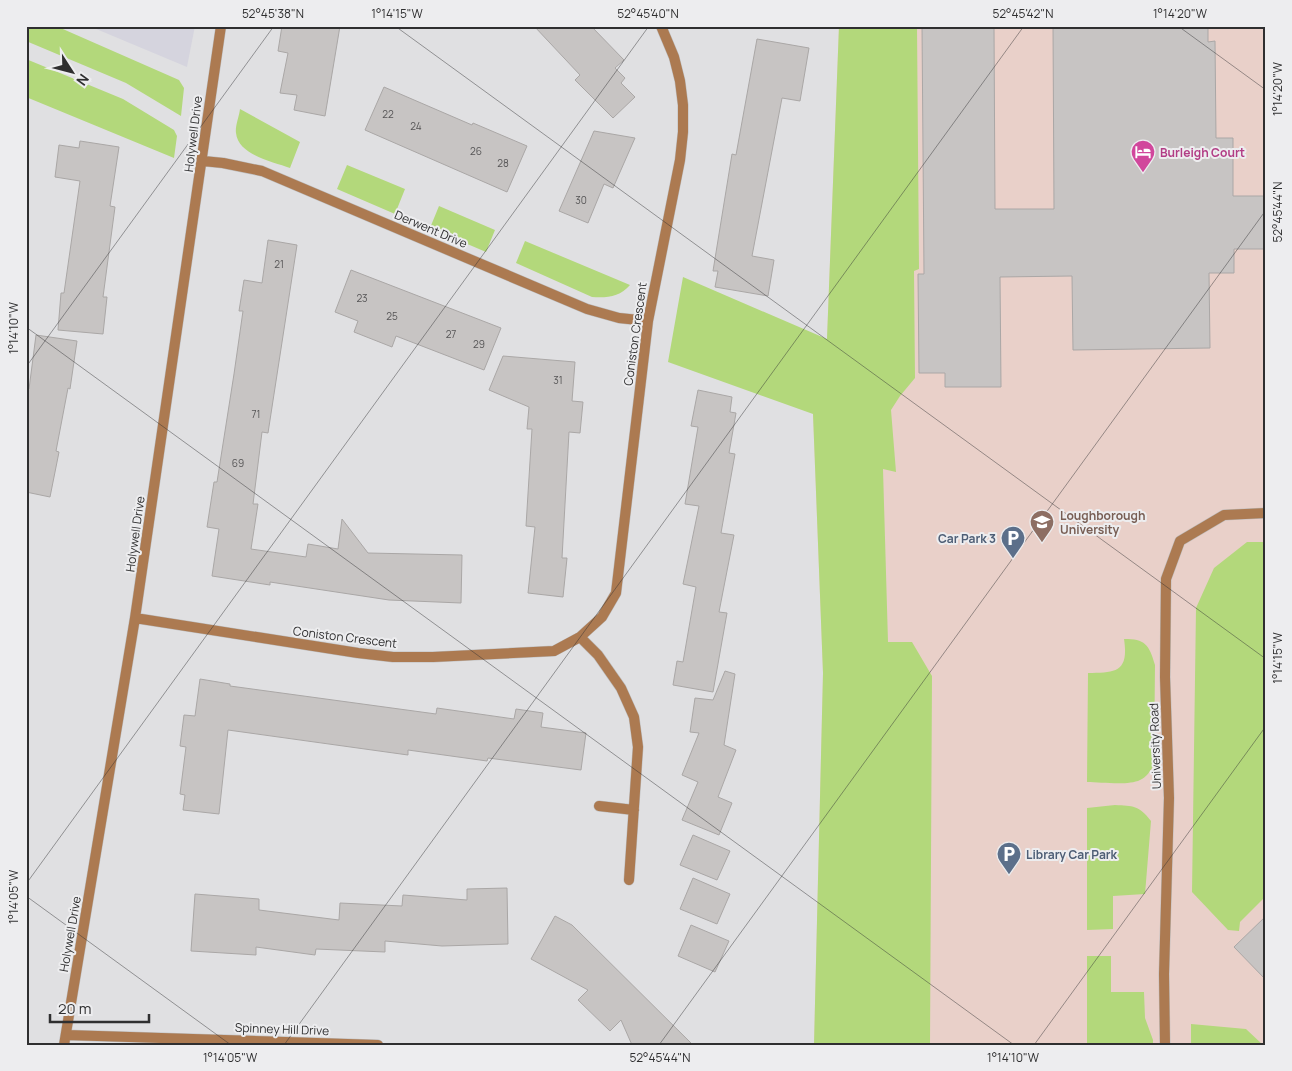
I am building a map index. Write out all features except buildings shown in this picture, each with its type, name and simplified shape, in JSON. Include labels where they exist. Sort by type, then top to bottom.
[{"type":"street","name":"Holywell Drive","points":[[65,1040],[135,618],[203,161],[221,26]]},
{"type":"street","name":"Coniston Crescent","points":[[135,618],[358,653],[433,657],[554,651],[580,637],[602,616],[616,593],[648,321],[680,160],[683,132],[683,105],[680,81],[674,56],[661,26]]},
{"type":"street","name":"Derwent Drive","points":[[203,161],[223,162],[262,171],[587,309],[619,318],[648,321]]},
{"type":"street","name":"University Road","points":[[1165,1045],[1164,974],[1169,798],[1165,677],[1166,579],[1180,541],[1224,515],[1266,513]]},
{"type":"street","points":[[580,637],[598,655],[621,688],[634,717],[638,747],[629,880]]},
{"type":"street","points":[[599,806],[634,810]]},
{"type":"street","name":"Spinney Hill Drive","points":[[65,1040],[378,1045]]},
{"type":"shaded area","points":[[89,26],[195,26],[187,67]]},
{"type":"shaded area","name":"Loughborough University","points":[[839,26],[1266,26],[1266,1045],[814,1045],[823,673],[813,414],[827,339]]},
{"type":"green space","points":[[26,26],[56,26],[179,80],[184,88],[181,116],[126,83],[26,41]]},
{"type":"green space","points":[[839,26],[917,26],[919,269],[914,271],[915,378],[891,410],[896,472],[883,469],[888,642],[912,642],[932,676],[930,1045],[814,1045],[823,673],[813,414],[668,362],[683,277],[827,339]]},
{"type":"green space","points":[[26,59],[123,99],[174,130],[177,136],[174,158],[26,97]]},
{"type":"green space","points":[[240,109],[300,142],[290,168],[257,156],[243,147],[238,141],[236,133]]},
{"type":"green space","points":[[347,165],[405,189],[395,214],[337,189]]},
{"type":"green space","points":[[439,206],[495,230],[486,252],[430,228]]},
{"type":"green space","points":[[525,241],[630,285],[622,292],[613,296],[592,297],[516,263]]},
{"type":"green space","points":[[1247,542],[1266,542],[1266,896],[1240,922],[1239,931],[1228,930],[1192,892],[1196,608],[1214,568]]},
{"type":"green space","points":[[1124,639],[1137,640],[1145,644],[1151,652],[1155,665],[1154,765],[1145,777],[1135,782],[1087,782],[1088,673],[1113,671],[1118,668],[1124,658]]},
{"type":"green space","points":[[1115,805],[1135,807],[1143,812],[1151,821],[1145,894],[1113,896],[1113,929],[1087,930],[1087,808]]},
{"type":"green space","points":[[1087,956],[1111,956],[1111,992],[1144,992],[1145,1018],[1153,1045],[1087,1045]]},
{"type":"green space","points":[[1191,1024],[1246,1029],[1263,1045],[1191,1045]]},
{"type":"place","name":"Burleigh Court","points":[[1143,173]]},
{"type":"place","name":"Loughborough University","points":[[1042,543]]},
{"type":"place","name":"Car Park 3","points":[[1013,559]]},
{"type":"place","name":"Library Car Park","points":[[1009,875]]}]
